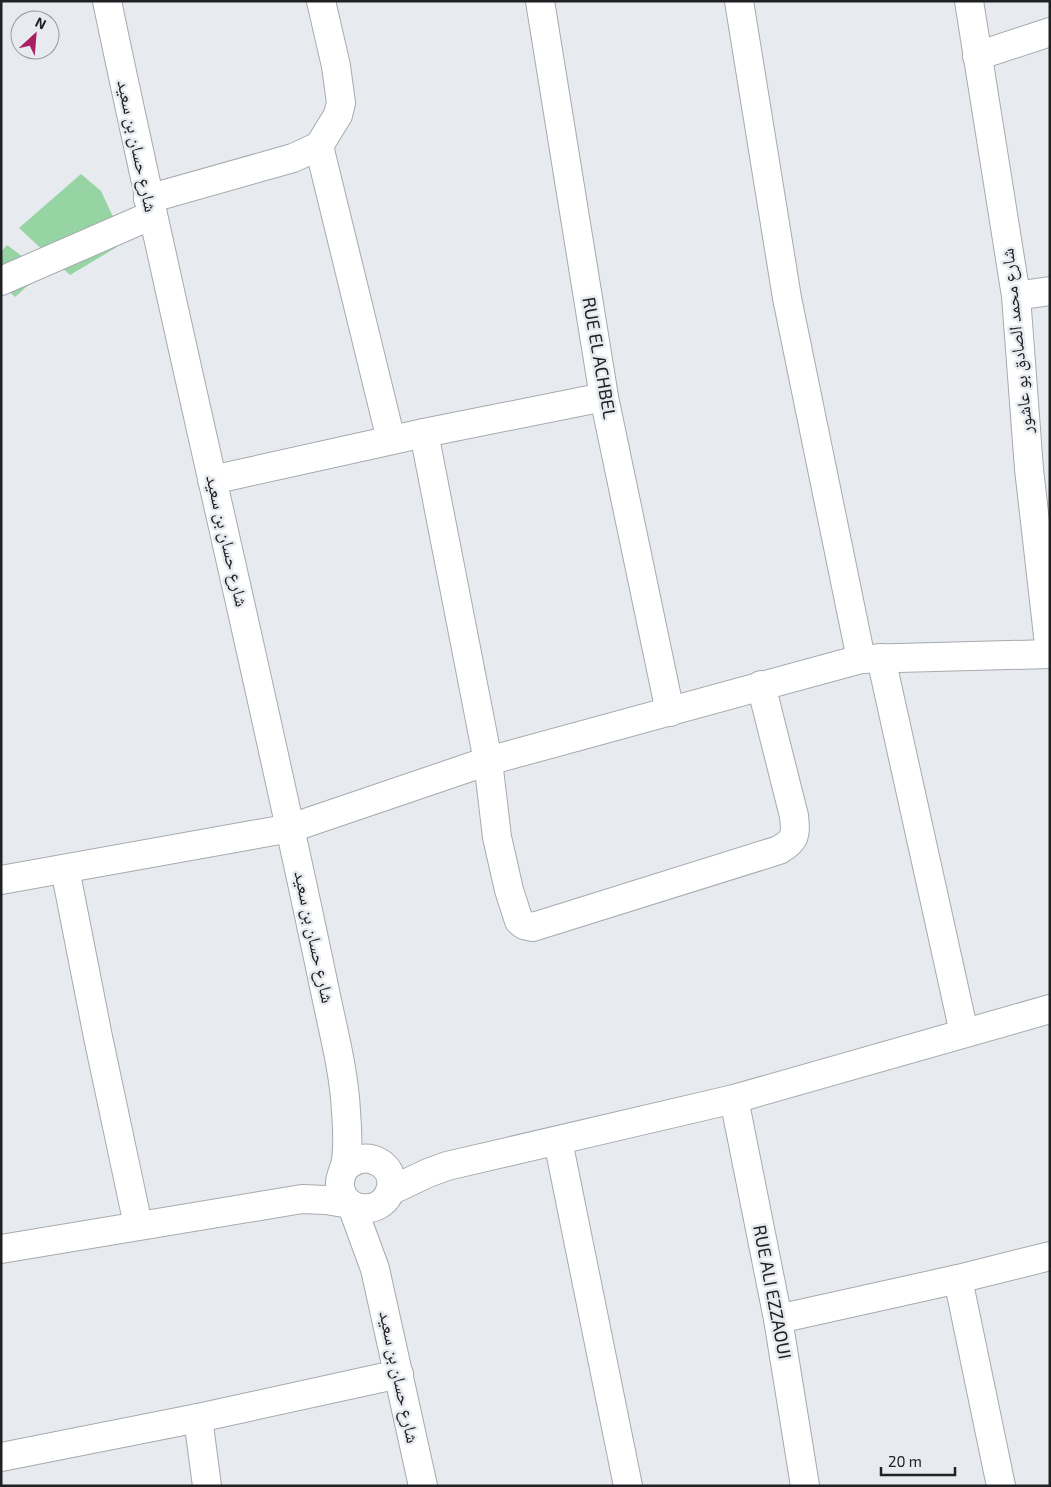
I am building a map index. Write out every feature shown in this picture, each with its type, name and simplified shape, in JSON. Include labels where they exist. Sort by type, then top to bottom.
[{"type":"street","name":"شارع حسان بن سعيد","points":[[107,1],[150,207],[291,828],[344,1082],[347,1140],[343,1171]]},
{"type":"street","points":[[1,281],[150,207],[294,158],[319,146],[338,115],[341,104],[336,66],[321,1]]},
{"type":"street","name":"RUE EL ACHBEL","points":[[540,1],[604,397],[670,712]]},
{"type":"street","points":[[739,1],[787,298],[871,658],[964,1033]]},
{"type":"street","name":"شارع محمد الصادق بو عاشور","points":[[969,1],[1016,296],[1029,469],[1050,654]]},
{"type":"street","points":[[977,56],[1050,32]]},
{"type":"street","points":[[319,146],[391,440]]},
{"type":"street","points":[[1016,296],[1050,291]]},
{"type":"street","points":[[212,480],[424,433],[604,397]]},
{"type":"street","points":[[424,433],[488,761],[497,837],[509,890],[519,921],[524,925],[533,926],[779,850],[790,843],[794,838],[794,816],[761,686]]},
{"type":"street","points":[[1,880],[291,828],[488,761],[761,686],[871,658],[1050,654]]},
{"type":"street","points":[[65,869],[138,1225]]},
{"type":"street","points":[[302,1199],[323,1190],[356,1159],[364,1158],[404,1167],[447,1166],[734,1099],[1050,1009]]},
{"type":"street","name":"شارع حسان بن سعيد","points":[[344,1082],[380,1162]]},
{"type":"street","name":"RUE ALI EZZAOUI","points":[[734,1099],[778,1319],[805,1486]]},
{"type":"street","points":[[558,1141],[628,1486]]},
{"type":"street","points":[[1,1249],[302,1199],[326,1200],[368,1209],[382,1203],[388,1194],[390,1176],[380,1162]]},
{"type":"street","points":[[388,1194],[421,1176],[447,1166]]},
{"type":"street","points":[[343,1171],[341,1191],[344,1198],[351,1205]]},
{"type":"street","name":"شارع حسان بن سعيد","points":[[375,1269],[379,1236],[388,1194]]},
{"type":"street","name":"شارع حسان بن سعيد","points":[[351,1205],[375,1269],[423,1486]]},
{"type":"street","points":[[778,1319],[958,1280],[1050,1256]]},
{"type":"street","points":[[958,1280],[1001,1486]]},
{"type":"street","points":[[1,1457],[198,1418],[399,1374]]},
{"type":"street","points":[[198,1418],[208,1486]]},
{"type":"green space","points":[[81,174],[101,191],[115,221],[117,247],[70,275],[19,228]]},
{"type":"green space","points":[[7,245],[43,272],[15,297],[1,284],[1,252]]}]
